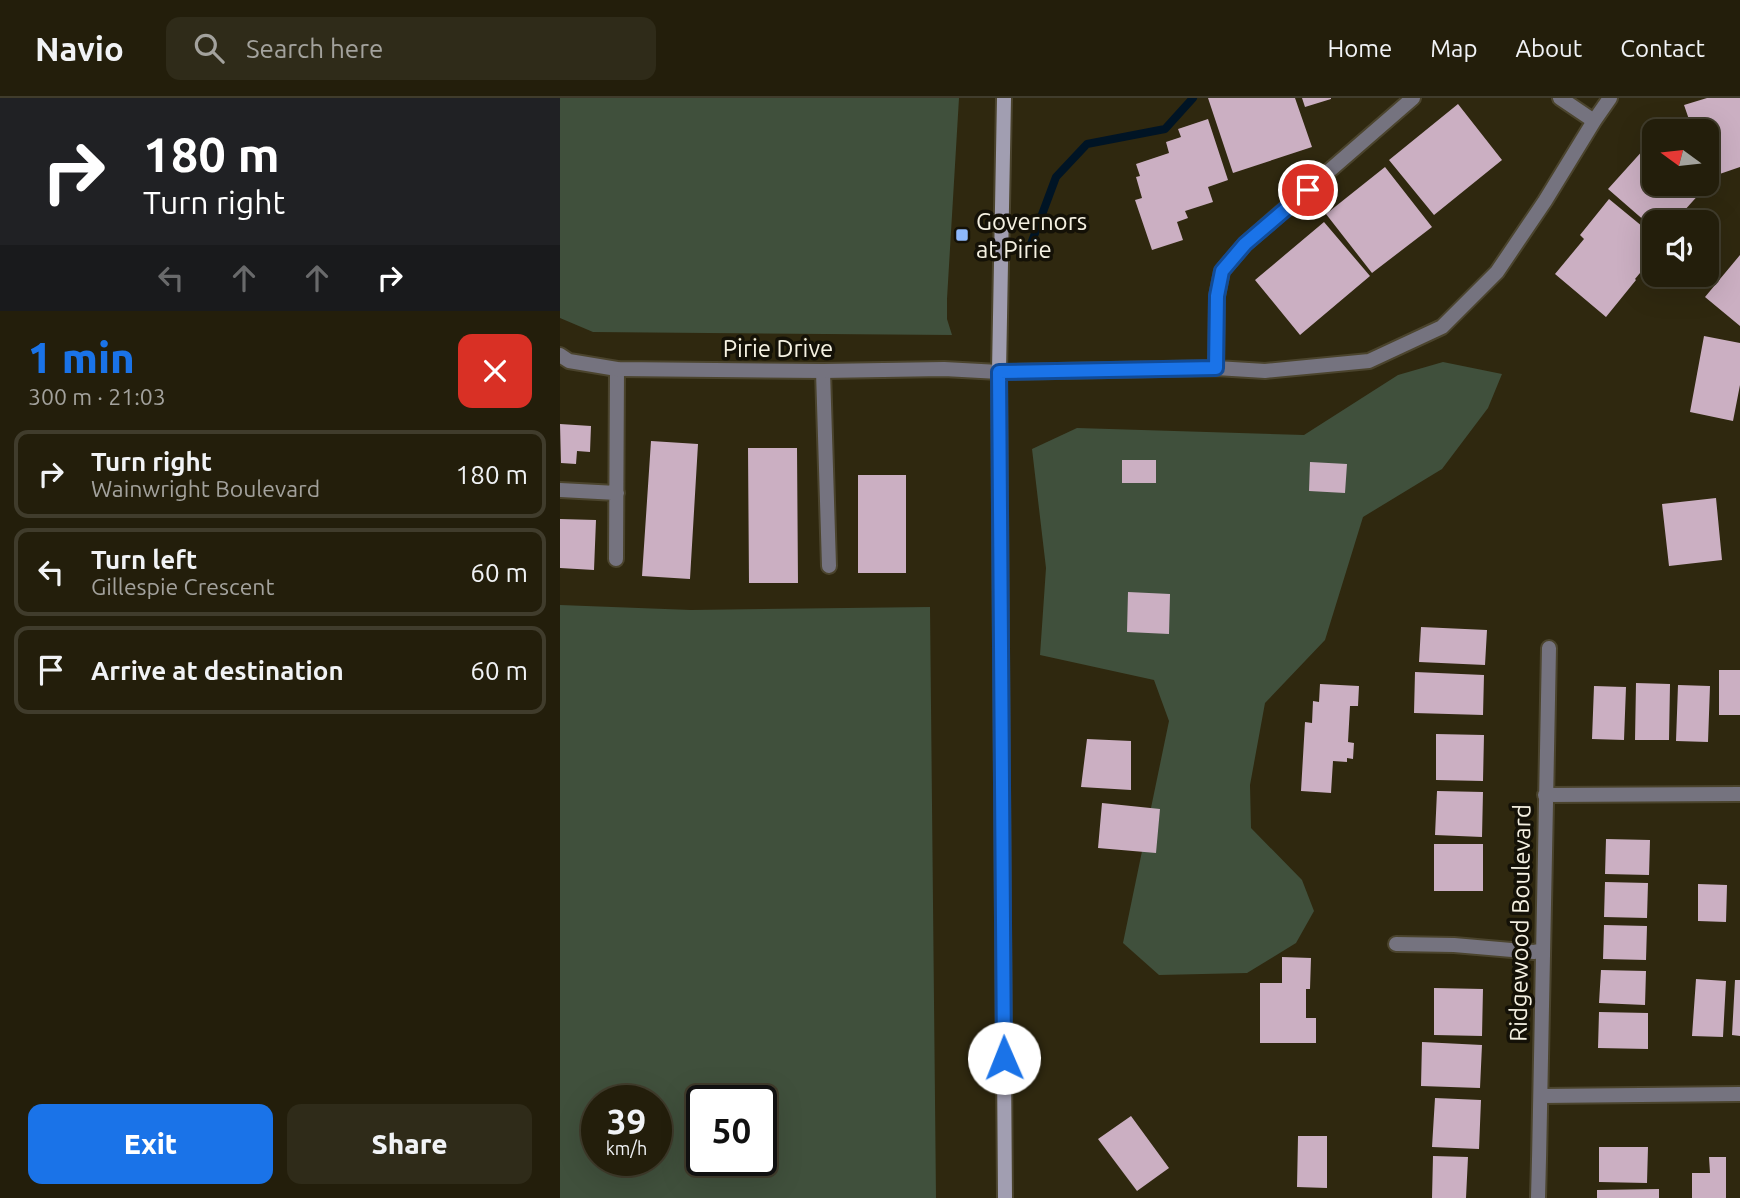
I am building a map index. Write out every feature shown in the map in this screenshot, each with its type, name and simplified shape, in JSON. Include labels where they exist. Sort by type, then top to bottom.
[{"type":"main road","points":[[1004,98],[999,372],[1005,1198]]},
{"type":"street","points":[[1216,368],[1217,296],[1222,271],[1245,244],[1413,98]]},
{"type":"street","points":[[1560,98],[1594,121]]},
{"type":"street","name":"Pirie Drive","points":[[560,355],[569,361],[617,369],[823,371],[944,369],[999,372],[1216,368],[1265,371],[1369,361],[1442,327],[1497,272],[1610,98]]},
{"type":"street","points":[[616,559],[617,369]]},
{"type":"street","points":[[823,371],[830,566]]},
{"type":"street","points":[[560,490],[617,494]]},
{"type":"street","name":"Ridgewood Boulevard","points":[[1538,1198],[1549,648]]},
{"type":"street","points":[[1545,796],[1740,794]]},
{"type":"street","points":[[1396,944],[1454,945],[1534,952],[1542,950]]},
{"type":"street","points":[[1541,1096],[1740,1094]]},
{"type":"green space","points":[[560,98],[959,98],[947,299],[947,319],[952,335],[593,332],[560,318]]},
{"type":"green space","points":[[1443,362],[1502,374],[1488,408],[1442,469],[1363,517],[1325,640],[1265,703],[1250,785],[1251,828],[1302,880],[1314,911],[1296,943],[1247,973],[1159,975],[1123,943],[1169,721],[1154,680],[1040,655],[1046,568],[1032,449],[1077,428],[1304,435],[1398,375]]},
{"type":"green space","points":[[560,605],[691,610],[930,607],[936,1198],[560,1198]]},
{"type":"building","points":[[1208,98],[1295,98],[1312,147],[1233,173]]},
{"type":"building","points":[[1302,98],[1331,98],[1331,99],[1305,107]]},
{"type":"building","points":[[1707,98],[1740,98],[1740,167],[1719,174],[1719,119],[1689,119],[1684,105]]},
{"type":"building","points":[[1458,104],[1502,160],[1434,215],[1389,160]]},
{"type":"building","points":[[1208,119],[1228,180],[1208,187],[1213,202],[1185,211],[1188,218],[1177,222],[1183,240],[1152,250],[1135,200],[1142,198],[1136,177],[1140,176],[1136,164],[1169,153],[1166,142],[1181,137],[1178,129]]},
{"type":"building","points":[[1642,151],[1642,196],[1697,196],[1685,210],[1642,210],[1642,219],[1608,189]]},
{"type":"building","points":[[1385,167],[1432,227],[1372,273],[1326,214]]},
{"type":"building","points":[[1609,199],[1642,226],[1642,271],[1606,317],[1555,274],[1584,239],[1580,235]]},
{"type":"building","points":[[1324,222],[1370,276],[1300,335],[1255,280]]},
{"type":"building","points":[[1740,255],[1740,326],[1705,297],[1713,287],[1719,287],[1719,280]]},
{"type":"building","points":[[1704,336],[1740,343],[1740,385],[1733,421],[1690,412]]},
{"type":"building","points":[[560,424],[591,426],[590,452],[577,451],[576,464],[561,463]]},
{"type":"building","points":[[651,441],[698,444],[690,579],[642,576]]},
{"type":"building","points":[[748,448],[797,448],[798,583],[749,583]]},
{"type":"building","points":[[1122,460],[1156,460],[1156,483],[1122,483]]},
{"type":"building","points":[[1310,462],[1347,464],[1345,493],[1309,491]]},
{"type":"building","points":[[858,475],[906,475],[906,573],[858,573]]},
{"type":"building","points":[[1716,498],[1722,560],[1669,566],[1662,504]]},
{"type":"building","points":[[560,519],[596,520],[594,570],[560,568]]},
{"type":"building","points":[[1128,592],[1170,594],[1169,634],[1127,632]]},
{"type":"building","points":[[1421,627],[1487,630],[1485,665],[1419,662]]},
{"type":"building","points":[[1719,670],[1740,670],[1740,715],[1719,715]]},
{"type":"building","points":[[1415,672],[1484,675],[1483,715],[1414,713]]},
{"type":"building","points":[[1636,683],[1670,684],[1669,740],[1635,740]]},
{"type":"building","points":[[1320,684],[1359,686],[1358,706],[1350,706],[1348,742],[1354,743],[1353,759],[1347,758],[1347,762],[1333,761],[1331,793],[1301,791],[1305,722],[1312,723],[1313,701],[1319,702]]},
{"type":"building","points":[[1678,685],[1710,686],[1708,742],[1676,741]]},
{"type":"building","points":[[1594,686],[1626,687],[1624,740],[1592,739]]},
{"type":"building","points":[[1436,734],[1484,735],[1483,781],[1436,780]]},
{"type":"building","points":[[1087,739],[1131,741],[1131,790],[1081,787]]},
{"type":"building","points":[[1437,791],[1483,792],[1482,837],[1435,835]]},
{"type":"building","points":[[1102,803],[1160,809],[1156,853],[1098,848]]},
{"type":"building","points":[[1606,839],[1650,840],[1649,875],[1605,874]]},
{"type":"building","points":[[1434,844],[1483,844],[1483,891],[1434,891]]},
{"type":"building","points":[[1605,882],[1648,883],[1647,918],[1604,917]]},
{"type":"building","points":[[1698,884],[1727,885],[1726,922],[1698,921]]},
{"type":"building","points":[[1604,925],[1647,926],[1646,960],[1603,959]]},
{"type":"building","points":[[1282,957],[1311,958],[1310,989],[1306,989],[1306,1018],[1316,1018],[1316,1043],[1260,1043],[1260,983],[1282,983]]},
{"type":"building","points":[[1601,970],[1646,971],[1645,1005],[1599,1003]]},
{"type":"building","points":[[1696,979],[1726,981],[1723,1037],[1692,1036]]},
{"type":"building","points":[[1735,980],[1740,980],[1740,1036],[1732,1035]]},
{"type":"building","points":[[1434,988],[1483,989],[1482,1036],[1434,1035]]},
{"type":"building","points":[[1599,1012],[1648,1013],[1648,1049],[1598,1048]]},
{"type":"building","points":[[1422,1042],[1482,1045],[1480,1088],[1421,1086]]},
{"type":"building","points":[[1435,1098],[1481,1100],[1479,1149],[1432,1147]]},
{"type":"building","points":[[1131,1116],[1169,1168],[1137,1191],[1098,1139]]},
{"type":"building","points":[[1298,1136],[1327,1136],[1327,1188],[1297,1187]]},
{"type":"building","points":[[1599,1147],[1648,1147],[1647,1183],[1599,1182]]},
{"type":"building","points":[[1433,1156],[1468,1157],[1466,1198],[1432,1198]]},
{"type":"building","points":[[1709,1157],[1726,1157],[1726,1198],[1692,1198],[1692,1173],[1710,1173]]},
{"type":"building","points":[[1659,1189],[1659,1198],[1597,1198],[1597,1190]]},
{"type":"waterway","points":[[1028,252],[1056,177],[1087,144],[1165,129],[1193,98]]},
{"type":"place","name":"Governors at Pirie","points":[[962,235]]},
{"type":"route","points":[[1004,1058],[999,372],[1216,368],[1217,296],[1222,271],[1245,244],[1308,190]]}]
